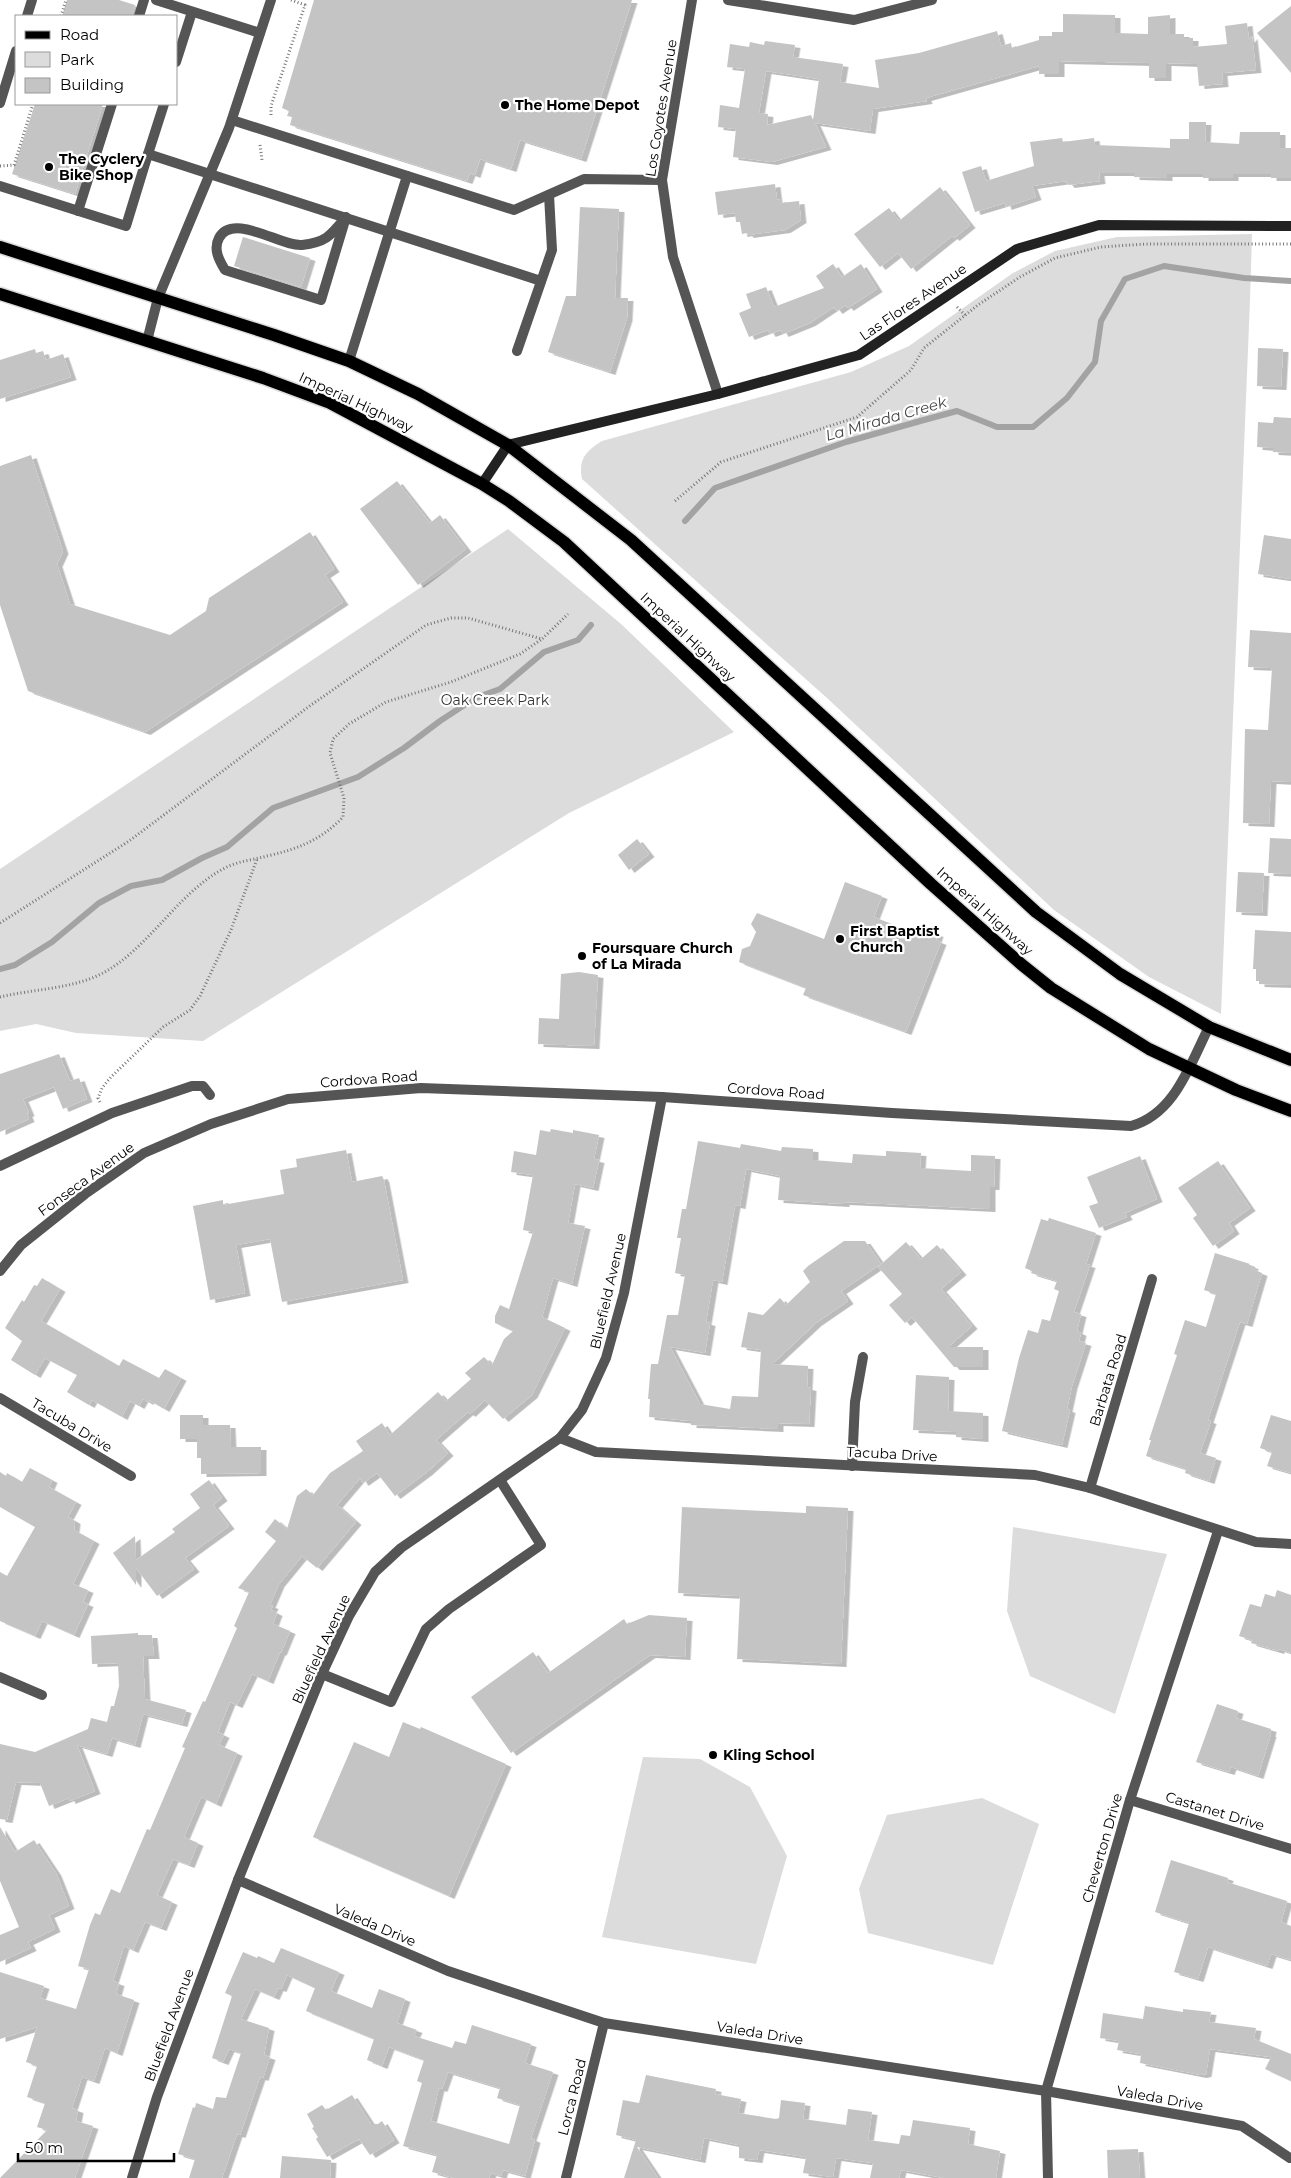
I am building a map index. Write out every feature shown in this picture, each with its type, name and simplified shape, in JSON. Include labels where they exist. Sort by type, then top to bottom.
[{"type":"main road","points":[[0,247],[274,334],[349,361],[418,394],[508,445],[631,540],[1036,912],[1120,974],[1209,1027],[1291,1060]]},
{"type":"main road","name":"Imperial Highway","points":[[0,294],[271,381],[330,404],[509,500],[564,542],[931,884],[1020,964],[1051,988],[1149,1049],[1236,1090],[1291,1111]]},
{"type":"street","points":[[27,15],[32,0]]},
{"type":"street","points":[[139,15],[144,0]]},
{"type":"street","points":[[156,0],[260,33]]},
{"type":"street","points":[[147,341],[158,298],[232,120],[271,0]]},
{"type":"street","name":"Los Coyotes Avenue","points":[[692,0],[662,180],[673,258],[718,394]]},
{"type":"street","points":[[728,0],[854,20],[932,0]]},
{"type":"street","points":[[178,56],[192,12]]},
{"type":"street","points":[[0,103],[15,54]]},
{"type":"street","points":[[78,211],[112,105]]},
{"type":"street","points":[[0,186],[126,226],[164,105]]},
{"type":"street","points":[[232,120],[514,210],[584,179],[662,180]]},
{"type":"street","points":[[148,154],[541,281]]},
{"type":"street","points":[[349,361],[407,176]]},
{"type":"street","points":[[517,351],[552,250],[549,195]]},
{"type":"street","points":[[346,217],[321,300],[226,270],[218,259],[216,246],[219,236],[228,230],[242,228],[300,245],[327,239],[346,217]]},
{"type":"street","name":"Las Flores Avenue","points":[[508,445],[718,394],[859,355],[1017,249],[1099,225],[1291,226]]},
{"type":"street","points":[[482,484],[508,445]]},
{"type":"street","name":"Cordova Road","points":[[288,1098],[420,1088],[662,1097],[902,1114],[1131,1126],[1143,1123],[1158,1113],[1173,1097],[1209,1027]]},
{"type":"street","points":[[0,1166],[106,1116],[192,1086],[203,1086],[210,1095]]},
{"type":"street","name":"Bluefield Avenue","points":[[132,2178],[157,2097],[238,1880],[322,1674],[349,1616],[375,1572],[401,1548],[560,1438],[582,1410],[606,1358],[624,1293],[662,1097]]},
{"type":"street","name":"Fonseca Avenue","points":[[0,1271],[21,1245],[85,1194],[144,1154],[211,1124],[288,1098]]},
{"type":"street","name":"Barbata Road","points":[[1090,1488],[1152,1279]]},
{"type":"street","points":[[852,1466],[855,1402],[864,1358]]},
{"type":"street","name":"Tacuba Drive","points":[[0,1398],[131,1476]]},
{"type":"street","name":"Tacuba Drive","points":[[560,1438],[596,1452],[1035,1475],[1090,1488],[1256,1542],[1291,1544]]},
{"type":"street","points":[[322,1674],[392,1702],[426,1629],[449,1609],[541,1545],[500,1480]]},
{"type":"street","name":"Cheverton Drive","points":[[1048,2178],[1046,2091],[1130,1800],[1218,1531]]},
{"type":"street","points":[[0,1677],[42,1695]]},
{"type":"street","name":"Castanet Drive","points":[[1130,1800],[1291,1849]]},
{"type":"street","name":"Valeda Drive","points":[[238,1880],[448,1971],[604,2022],[1046,2091],[1242,2126],[1290,2158]]},
{"type":"street","name":"Lorca Road","points":[[566,2178],[604,2022]]},
{"type":"path","points":[[61,15],[66,0]]},
{"type":"path","points":[[271,115],[271,106],[305,5],[291,0]]},
{"type":"path","points":[[0,166],[14,165],[33,105]]},
{"type":"path","points":[[260,142],[262,160]]},
{"type":"path","points":[[675,501],[721,462],[856,417],[911,370],[924,348],[978,305],[1020,277],[1055,258],[1101,247],[1155,244],[1291,244]]},
{"type":"path","points":[[0,997],[76,982],[103,973],[126,956],[206,880],[225,868],[297,848],[328,833],[343,817],[344,798],[330,753],[333,739],[349,724],[386,702],[451,682],[520,654],[542,639],[568,614]]},
{"type":"path","points":[[0,923],[129,841],[311,705],[426,625],[451,618],[468,618],[542,639]]},
{"type":"path","points":[[106,1116],[98,1098],[102,1088],[149,1039],[163,1027],[190,1010],[200,996],[231,930],[258,858]]},
{"type":"green space","points":[[1252,234],[1221,1014],[1149,977],[1054,910],[827,698],[582,479],[581,466],[584,456],[602,441],[851,372],[909,346],[1013,273],[1055,251],[1117,237]]},
{"type":"green space","name":"Oak Creek Park","points":[[508,529],[621,624],[734,732],[569,813],[203,1041],[76,1033],[36,1024],[0,1031],[0,869]]},
{"type":"green space","points":[[1013,1527],[1167,1554],[1115,1714],[1030,1676],[1007,1611]]},
{"type":"green space","points":[[643,1757],[700,1759],[750,1787],[787,1856],[756,1964],[602,1937]]},
{"type":"green space","points":[[982,1798],[1039,1824],[993,1965],[868,1933],[859,1889],[887,1815]]},
{"type":"building","points":[[67,0],[119,0],[135,5],[132,15],[62,15]]},
{"type":"building","name":"The Home Depot","points":[[314,0],[632,0],[581,159],[520,140],[511,169],[480,159],[475,175],[470,173],[467,181],[290,125],[292,117],[287,116],[289,111],[282,108]]},
{"type":"building","points":[[1291,6],[1291,73],[1257,33]]},
{"type":"building","points":[[1063,14],[1115,15],[1115,33],[1148,34],[1148,17],[1170,15],[1170,34],[1184,34],[1184,38],[1193,38],[1193,47],[1227,44],[1225,26],[1247,23],[1249,40],[1252,36],[1256,70],[1222,73],[1223,84],[1199,86],[1197,64],[1166,63],[1166,78],[1149,78],[1149,63],[1059,61],[1059,74],[1039,74],[1039,66],[926,98],[927,101],[873,109],[870,131],[815,123],[826,147],[772,162],[733,157],[736,129],[718,127],[720,105],[739,108],[745,69],[727,67],[730,44],[749,47],[750,42],[764,45],[765,41],[795,45],[793,57],[843,64],[840,82],[879,88],[875,60],[919,53],[997,31],[1001,46],[1011,43],[1012,48],[1039,40],[1039,36],[1052,36],[1052,32],[1063,32]],"holes":[[[766,71],[819,79],[813,120],[811,115],[767,125],[768,114],[759,113]]]},
{"type":"building","points":[[35,105],[103,105],[75,194],[12,174]]},
{"type":"building","points":[[1189,122],[1206,122],[1205,142],[1239,144],[1240,132],[1280,132],[1280,148],[1291,148],[1291,178],[1271,178],[1271,174],[1233,174],[1233,178],[1203,178],[1203,174],[1167,174],[1167,178],[1134,177],[1134,173],[1099,173],[1100,181],[1069,185],[1066,181],[1032,186],[1036,197],[1006,207],[1005,203],[975,212],[962,172],[981,166],[986,181],[1034,166],[1030,142],[1062,138],[1063,142],[1094,138],[1095,145],[1170,148],[1170,139],[1189,139]]},
{"type":"building","points":[[775,184],[777,200],[781,199],[781,203],[799,201],[801,220],[785,230],[748,235],[747,233],[742,234],[740,222],[736,222],[735,213],[718,215],[715,192]]},
{"type":"building","points":[[940,187],[970,225],[954,238],[952,236],[911,269],[898,253],[880,267],[854,234],[889,208],[899,221]]},
{"type":"building","points":[[580,207],[619,209],[615,298],[628,298],[627,318],[610,372],[548,352],[566,296],[576,296]]},
{"type":"building","points":[[243,237],[310,258],[301,287],[234,266]]},
{"type":"building","points":[[833,264],[842,277],[861,264],[877,289],[848,308],[846,305],[837,311],[834,307],[810,323],[783,334],[781,330],[770,334],[768,330],[749,337],[739,313],[751,308],[746,294],[766,287],[774,307],[824,288],[816,276]]},
{"type":"building","points":[[1258,348],[1283,349],[1281,387],[1257,386]]},
{"type":"building","points":[[35,349],[36,353],[43,351],[46,360],[63,354],[71,377],[0,399],[0,360]]},
{"type":"building","points":[[1274,417],[1291,418],[1291,453],[1273,452],[1273,448],[1257,447],[1258,422],[1273,423]]},
{"type":"building","points":[[31,455],[63,551],[57,564],[70,604],[170,635],[206,611],[209,598],[310,532],[334,569],[325,575],[343,602],[145,732],[28,691],[0,605],[0,466]]},
{"type":"building","points":[[397,481],[430,523],[440,515],[466,549],[418,585],[360,509]]},
{"type":"building","points":[[1264,535],[1291,539],[1291,579],[1258,574]]},
{"type":"building","points":[[1250,630],[1291,633],[1291,782],[1271,781],[1269,824],[1243,823],[1245,729],[1268,730],[1272,668],[1248,667]]},
{"type":"building","points":[[1270,838],[1291,839],[1291,874],[1268,873]]},
{"type":"building","points":[[637,839],[649,854],[629,870],[618,855]]},
{"type":"building","points":[[1238,872],[1264,873],[1262,913],[1236,912]]},
{"type":"building","points":[[845,882],[882,896],[874,917],[915,933],[918,926],[938,934],[936,940],[941,942],[906,1032],[803,995],[806,988],[739,962],[742,949],[750,946],[756,932],[751,924],[757,913],[824,939]]},
{"type":"building","points":[[1255,930],[1291,932],[1291,985],[1259,984],[1259,981],[1256,981],[1256,969],[1253,969]]},
{"type":"building","points":[[579,972],[598,975],[594,1046],[538,1044],[539,1018],[559,1019],[561,974]]},
{"type":"building","points":[[59,1054],[70,1081],[79,1078],[87,1099],[63,1109],[54,1087],[23,1099],[29,1113],[27,1114],[29,1119],[0,1132],[0,1074]]},
{"type":"building","points":[[551,1129],[573,1133],[573,1130],[599,1135],[594,1159],[599,1160],[593,1188],[575,1184],[568,1223],[585,1226],[572,1284],[553,1278],[542,1317],[565,1328],[532,1395],[503,1419],[485,1400],[470,1414],[468,1412],[436,1440],[448,1453],[427,1472],[395,1496],[377,1473],[363,1483],[360,1478],[337,1505],[356,1522],[317,1568],[302,1556],[279,1584],[270,1605],[273,1606],[271,1610],[277,1613],[273,1624],[290,1631],[281,1653],[268,1681],[252,1674],[237,1705],[230,1702],[218,1732],[224,1735],[219,1745],[237,1753],[216,1804],[201,1797],[184,1837],[198,1843],[189,1865],[173,1859],[157,1895],[172,1902],[161,1928],[145,1922],[133,1950],[124,1946],[113,1981],[119,1983],[116,1994],[134,2000],[117,2053],[105,2048],[94,2081],[82,2077],[72,2108],[78,2110],[76,2121],[93,2126],[75,2178],[0,2178],[47,2130],[37,2127],[45,2103],[27,2097],[37,2066],[26,2062],[37,2027],[0,2039],[0,1972],[44,1986],[40,1998],[76,2009],[89,1969],[78,1966],[90,1925],[95,1913],[100,1915],[111,1889],[120,1893],[147,1829],[150,1830],[185,1748],[182,1747],[203,1701],[205,1702],[237,1628],[234,1626],[249,1592],[238,1588],[276,1541],[265,1532],[275,1519],[287,1529],[297,1496],[306,1489],[313,1495],[330,1473],[363,1451],[356,1441],[382,1423],[390,1435],[438,1392],[446,1401],[471,1379],[465,1373],[484,1357],[492,1365],[504,1339],[513,1331],[495,1323],[495,1316],[500,1305],[509,1309],[533,1232],[523,1230],[533,1175],[511,1172],[514,1151],[536,1155],[540,1130],[550,1132]]},
{"type":"building","points":[[698,1141],[740,1148],[741,1144],[781,1151],[782,1147],[813,1149],[813,1160],[852,1163],[853,1154],[886,1156],[886,1151],[921,1153],[920,1168],[971,1171],[971,1155],[995,1156],[994,1187],[990,1187],[990,1209],[778,1200],[780,1176],[746,1169],[740,1206],[735,1205],[722,1282],[713,1280],[706,1322],[710,1323],[705,1353],[670,1347],[700,1404],[730,1409],[732,1396],[758,1397],[761,1350],[741,1347],[748,1312],[763,1315],[780,1298],[786,1305],[810,1282],[803,1271],[808,1266],[844,1241],[865,1241],[881,1264],[841,1291],[848,1301],[816,1323],[772,1364],[808,1366],[807,1387],[811,1388],[809,1424],[778,1423],[778,1429],[691,1425],[691,1421],[649,1417],[650,1399],[648,1399],[651,1364],[658,1364],[667,1315],[678,1315],[685,1275],[675,1273],[681,1238],[677,1238],[682,1209],[686,1209]]},
{"type":"building","points":[[346,1150],[352,1182],[382,1176],[384,1180],[403,1280],[282,1302],[270,1239],[236,1245],[245,1293],[210,1300],[193,1206],[223,1200],[223,1205],[284,1194],[280,1170],[297,1167],[296,1159]]},
{"type":"building","points":[[1140,1156],[1157,1199],[1125,1213],[1127,1217],[1099,1228],[1089,1206],[1098,1203],[1087,1177]]},
{"type":"building","points":[[1218,1161],[1250,1208],[1229,1223],[1234,1231],[1213,1246],[1193,1218],[1197,1215],[1178,1188]]},
{"type":"building","points":[[1049,1218],[1096,1233],[1086,1264],[1090,1265],[1074,1312],[1081,1314],[1077,1331],[1081,1333],[1079,1341],[1086,1343],[1072,1386],[1067,1409],[1070,1410],[1062,1445],[1002,1431],[1019,1358],[1028,1330],[1038,1333],[1042,1319],[1050,1321],[1059,1291],[1054,1289],[1057,1281],[1031,1273],[1032,1271],[1025,1268],[1041,1219],[1048,1221]]},
{"type":"building","points":[[906,1242],[921,1259],[937,1245],[961,1272],[941,1289],[972,1326],[948,1347],[983,1347],[983,1367],[954,1367],[912,1317],[905,1323],[889,1305],[902,1294],[878,1267]]},
{"type":"building","points":[[1215,1253],[1250,1264],[1253,1266],[1252,1269],[1262,1273],[1247,1324],[1240,1322],[1208,1420],[1211,1421],[1200,1453],[1216,1458],[1209,1481],[1185,1473],[1186,1469],[1146,1456],[1151,1440],[1149,1440],[1177,1355],[1174,1354],[1185,1320],[1206,1327],[1216,1294],[1204,1290]]},
{"type":"building","points":[[42,1278],[60,1289],[41,1321],[119,1366],[123,1359],[159,1378],[165,1369],[181,1378],[164,1409],[149,1400],[148,1402],[143,1399],[139,1406],[130,1401],[122,1417],[92,1400],[89,1405],[67,1392],[77,1375],[45,1358],[35,1375],[11,1360],[22,1341],[5,1328],[22,1300],[24,1302],[34,1285],[37,1286]]},
{"type":"building","points":[[916,1375],[949,1377],[948,1411],[983,1413],[983,1439],[956,1437],[956,1432],[913,1430]]},
{"type":"building","points":[[180,1415],[203,1415],[203,1425],[230,1425],[231,1447],[261,1447],[261,1473],[201,1474],[201,1458],[197,1458],[197,1439],[180,1439]]},
{"type":"building","points":[[1271,1415],[1291,1421],[1291,1473],[1267,1466],[1272,1452],[1260,1448]]},
{"type":"building","points":[[30,1468],[52,1480],[49,1487],[76,1502],[68,1517],[75,1521],[74,1530],[94,1541],[73,1584],[88,1590],[83,1602],[88,1604],[74,1635],[42,1621],[35,1636],[0,1621],[0,1572],[7,1576],[35,1527],[0,1507],[0,1472],[6,1476],[7,1473],[22,1482]]},
{"type":"building","points":[[209,1480],[222,1498],[213,1505],[229,1526],[185,1558],[194,1569],[157,1596],[136,1568],[136,1585],[113,1553],[135,1536],[136,1560],[175,1532],[172,1529],[200,1508],[190,1494]]},
{"type":"building","points":[[806,1506],[848,1508],[841,1664],[737,1659],[740,1596],[678,1593],[682,1507],[806,1513]]},
{"type":"building","points":[[1277,1590],[1291,1595],[1291,1653],[1251,1643],[1252,1640],[1239,1636],[1250,1604],[1261,1607],[1265,1594],[1275,1597]]},
{"type":"building","points":[[649,1615],[687,1618],[685,1657],[650,1655],[511,1753],[471,1697],[533,1652],[548,1673],[624,1619],[627,1624]]},
{"type":"building","points":[[138,1633],[138,1635],[152,1635],[154,1656],[143,1656],[145,1699],[186,1710],[182,1724],[143,1714],[135,1745],[112,1738],[107,1754],[77,1745],[95,1791],[70,1801],[69,1798],[49,1806],[40,1783],[16,1782],[7,1820],[0,1819],[0,1744],[35,1752],[88,1729],[91,1718],[107,1722],[111,1706],[114,1706],[119,1686],[118,1663],[92,1664],[91,1636]]},
{"type":"building","points":[[1217,1704],[1238,1711],[1236,1718],[1271,1729],[1258,1776],[1231,1767],[1229,1772],[1196,1762]]},
{"type":"building","points":[[403,1722],[420,1729],[421,1727],[506,1764],[449,1896],[313,1837],[354,1742],[389,1757]]},
{"type":"building","points":[[0,1827],[15,1852],[34,1840],[56,1873],[69,1906],[49,1915],[55,1929],[28,1942],[31,1948],[0,1962],[0,1935],[19,1927],[0,1881]]},
{"type":"building","points":[[1171,1860],[1228,1878],[1227,1882],[1287,1901],[1281,1922],[1291,1926],[1291,1960],[1271,1954],[1267,1966],[1208,1947],[1198,1979],[1174,1972],[1189,1923],[1155,1912]]},
{"type":"building","points":[[281,1948],[339,1972],[331,1991],[372,2008],[379,1989],[405,1999],[397,2023],[417,2030],[414,2036],[452,2048],[455,2041],[466,2044],[472,2025],[531,2044],[525,2063],[553,2072],[531,2138],[535,2140],[525,2176],[503,2170],[501,2176],[491,2173],[489,2178],[454,2178],[432,2172],[437,2155],[403,2146],[422,2083],[417,2081],[424,2060],[389,2047],[382,2066],[367,2060],[374,2039],[306,2011],[315,1988],[287,1975],[281,1989],[278,1988],[274,1997],[255,1989],[241,2019],[269,2028],[264,2055],[270,2057],[263,2078],[260,2077],[240,2135],[237,2134],[222,2178],[189,2178],[195,2159],[178,2154],[193,2107],[195,2108],[196,2103],[213,2109],[216,2097],[226,2098],[241,2053],[229,2049],[223,2062],[212,2058],[232,1996],[225,1993],[243,1952],[274,1963]],"holes":[[[448,2072],[500,2088],[497,2098],[520,2105],[509,2144],[431,2121],[439,2088],[442,2089]]]},
{"type":"building","points":[[1145,2006],[1183,2012],[1183,2009],[1211,2012],[1209,2022],[1256,2028],[1254,2039],[1291,2054],[1291,2081],[1265,2069],[1271,2057],[1210,2049],[1206,2074],[1201,2075],[1140,2063],[1141,2054],[1117,2050],[1119,2041],[1100,2038],[1103,2013],[1143,2019]]},
{"type":"building","points":[[646,2075],[716,2089],[715,2094],[741,2099],[738,2113],[776,2119],[779,2118],[781,2100],[805,2103],[803,2119],[846,2125],[848,2109],[872,2112],[868,2140],[899,2144],[901,2135],[910,2136],[913,2120],[970,2128],[968,2144],[1000,2151],[996,2178],[944,2178],[901,2170],[899,2178],[870,2178],[873,2163],[836,2158],[833,2177],[803,2173],[806,2157],[759,2150],[757,2160],[739,2158],[739,2145],[704,2138],[700,2160],[637,2147],[658,2178],[624,2178],[636,2140],[616,2135],[623,2100],[639,2103]]},
{"type":"building","points":[[352,2095],[371,2124],[378,2124],[382,2121],[394,2140],[370,2155],[359,2139],[327,2157],[316,2139],[318,2137],[312,2128],[314,2127],[307,2114],[322,2105],[326,2110]]},
{"type":"building","points":[[1138,2149],[1140,2178],[1108,2178],[1107,2150]]},
{"type":"building","points":[[282,2156],[331,2160],[330,2178],[280,2178]]},
{"type":"waterway","name":"La Mirada Creek","points":[[685,521],[715,488],[846,442],[957,411],[997,427],[1033,427],[1067,398],[1095,362],[1101,321],[1125,279],[1164,266],[1244,278],[1291,281]]},
{"type":"waterway","name":"La Mirada Creek","points":[[0,969],[15,965],[52,942],[99,903],[131,886],[162,880],[202,858],[227,847],[273,808],[358,777],[404,748],[475,698],[500,689],[544,652],[578,640],[591,625]]},
{"type":"place","name":"The Home Depot","points":[[505,105]]},
{"type":"place","name":"The Cyclery Bike Shop","points":[[49,167]]},
{"type":"place","name":"First Baptist Church","points":[[840,939]]},
{"type":"place","name":"Foursquare Church of La Mirada","points":[[582,956]]},
{"type":"place","name":"Kling School","points":[[713,1755]]}]
